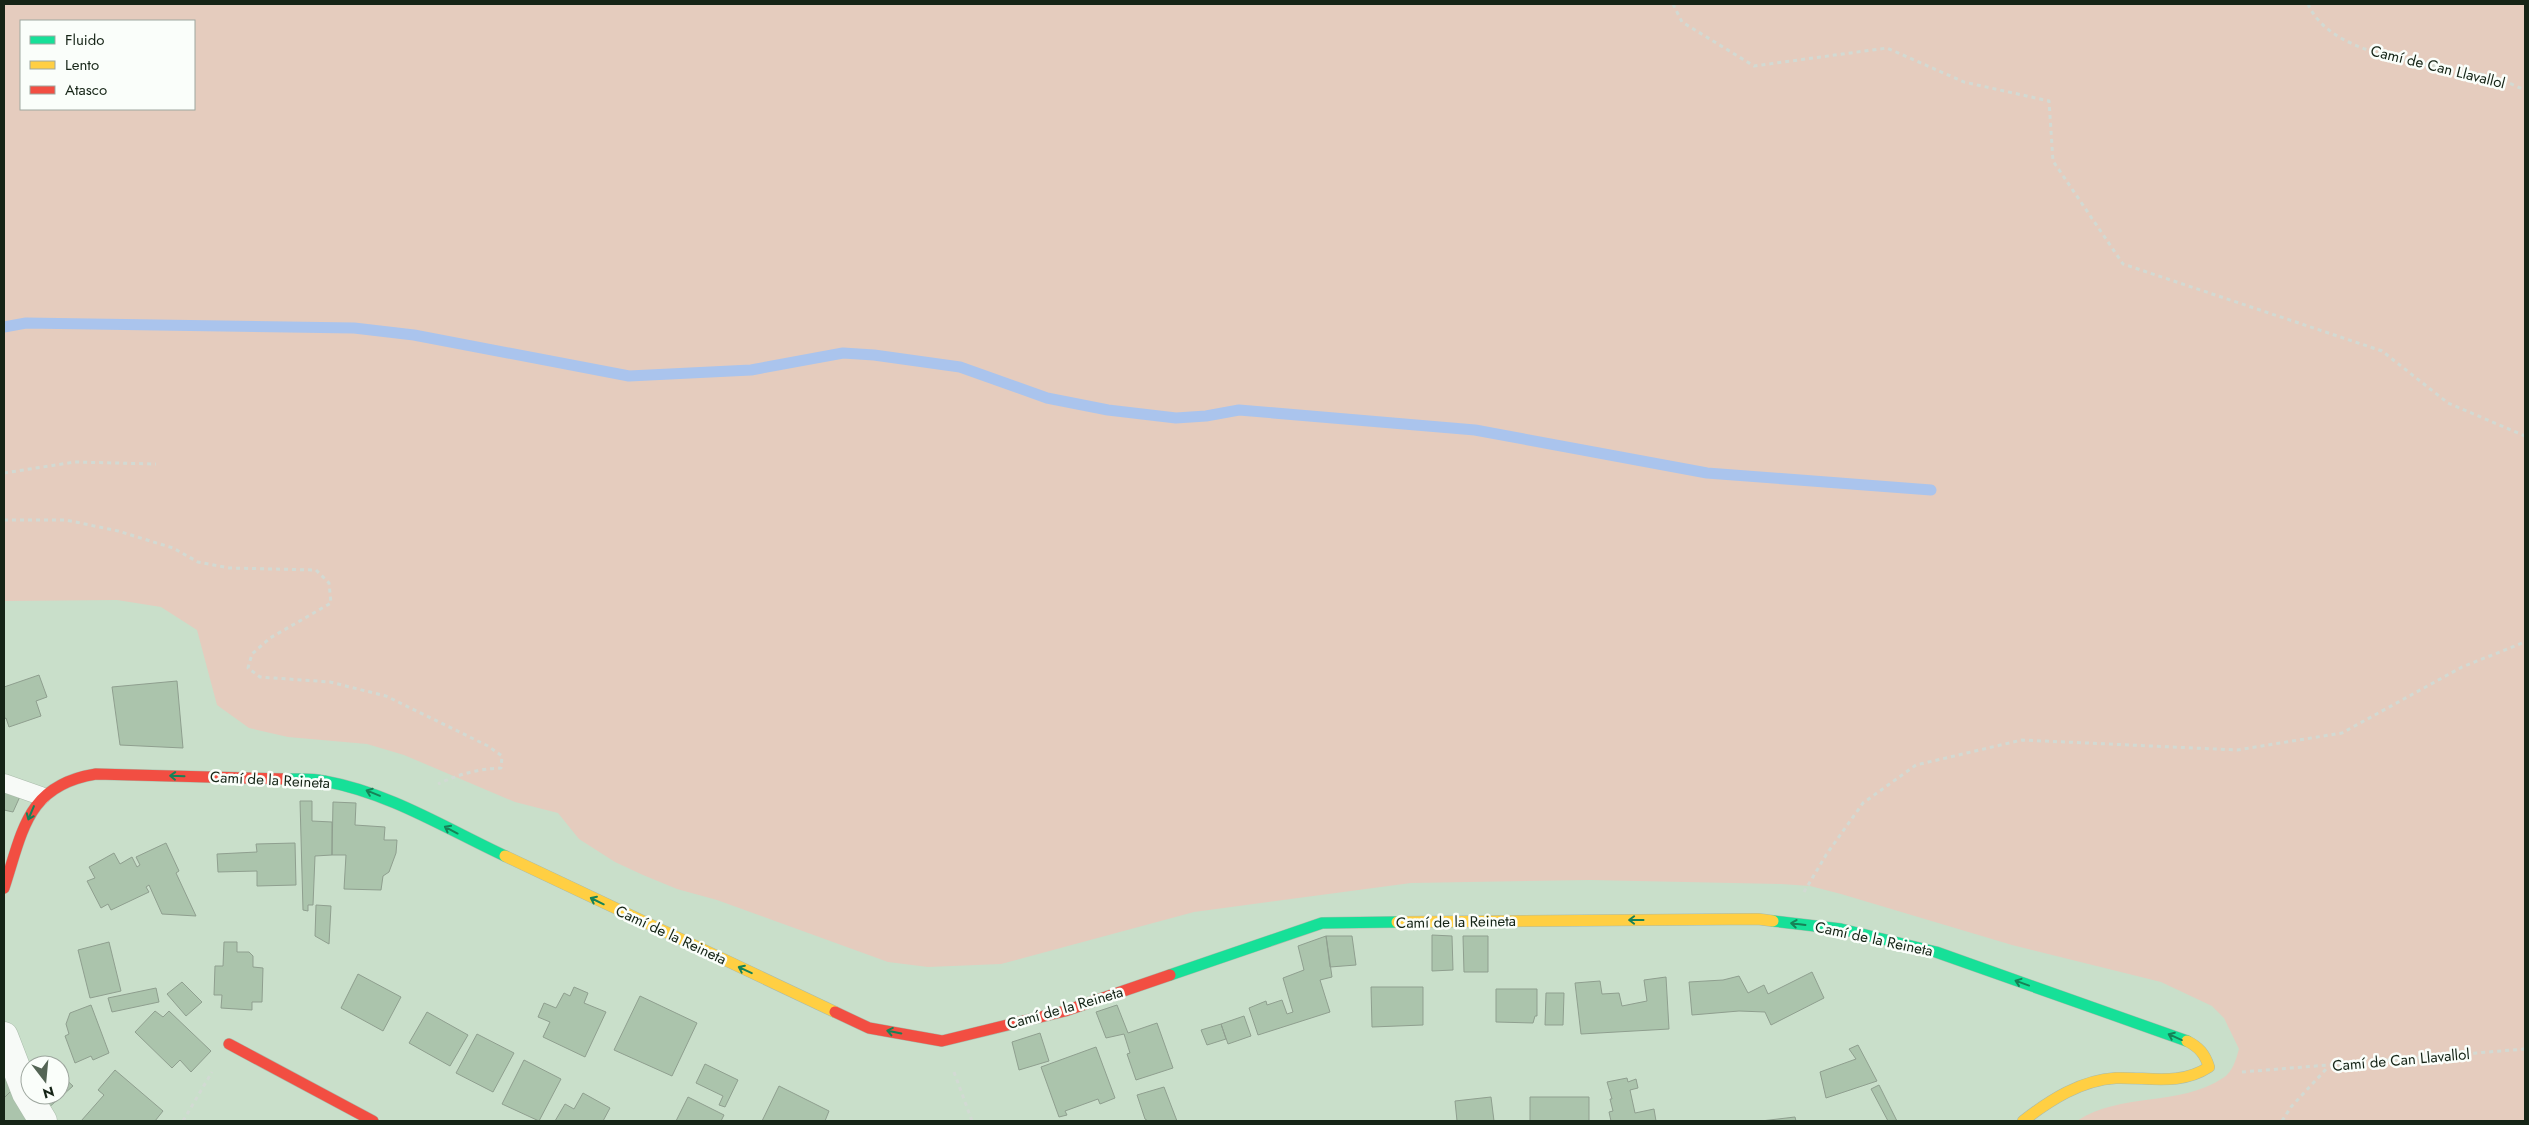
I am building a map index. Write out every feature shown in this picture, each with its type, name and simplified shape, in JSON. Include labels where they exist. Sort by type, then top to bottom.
[{"type":"street","name":"Camí de la Reineta","points":[[4,888],[33,808],[41,796],[63,780],[79,774],[322,780],[364,790],[418,812],[474,842],[870,1028],[942,1042],[1065,1011],[1322,923],[1748,919],[1841,928],[1936,952],[2173,1035],[2199,1048],[2206,1054],[2209,1067],[2202,1074],[2187,1078],[2101,1080],[2045,1103],[2024,1121]]},
{"type":"street","points":[[4,1036],[26,1093],[43,1121]]},
{"type":"street","points":[[229,1044],[373,1121]]},
{"type":"lane","points":[[4,783],[41,796]]},
{"type":"path","points":[[1673,4],[1682,22],[1754,66],[1887,48],[1964,82],[2049,101],[2053,162],[2124,264],[2382,350],[2448,403],[2525,436]]},
{"type":"path","name":"Camí de Can Llavallol","points":[[2308,4],[2310,10],[2338,38],[2374,53],[2494,78],[2525,90]]},
{"type":"path","points":[[4,473],[75,462],[156,464]]},
{"type":"path","points":[[4,520],[66,520],[118,531],[173,548],[198,562],[229,568],[316,570],[329,583],[331,603],[270,638],[252,654],[248,668],[260,677],[330,682],[386,696],[488,746],[502,756],[501,768],[483,768],[460,774],[435,785],[418,812]]},
{"type":"path","points":[[1786,922],[1826,855],[1863,803],[1916,765],[2022,740],[2237,750],[2342,732],[2462,668],[2525,642]]},
{"type":"path","points":[[942,1042],[972,1121]]},
{"type":"path","points":[[183,1121],[229,1044]]},
{"type":"path","name":"Camí de Can Llavallol","points":[[2277,1071],[2525,1049]]},
{"type":"path","points":[[2282,1121],[2291,1107],[2328,1066]]},
{"type":"shaded area","points":[[4,4],[2525,4],[2525,1121],[2077,1121],[2094,1112],[2112,1106],[2188,1093],[2206,1087],[2223,1078],[2232,1069],[2239,1049],[2224,1018],[2212,1006],[2161,982],[2012,945],[1810,886],[1590,880],[1411,883],[1194,912],[1001,964],[928,967],[888,962],[717,900],[677,889],[643,875],[615,862],[579,839],[558,813],[515,802],[404,755],[367,744],[288,737],[249,728],[217,705],[197,630],[161,607],[117,600],[4,601]]},
{"type":"building","points":[[39,675],[47,697],[36,701],[41,716],[9,727],[6,718],[4,719],[4,687]]},
{"type":"building","points":[[177,681],[183,748],[120,745],[112,687]]},
{"type":"building","points":[[4,787],[22,792],[13,812],[4,810]]},
{"type":"building","points":[[300,801],[312,801],[312,821],[332,822],[332,855],[315,856],[313,905],[308,905],[308,911],[303,910]]},
{"type":"building","points":[[333,802],[356,803],[355,825],[385,827],[384,840],[397,840],[396,853],[389,872],[383,876],[381,890],[344,889],[346,855],[332,855]]},
{"type":"building","points":[[166,843],[179,871],[176,873],[196,916],[162,914],[149,885],[146,887],[149,892],[111,910],[108,904],[101,908],[87,881],[95,878],[89,867],[114,853],[120,864],[132,857],[137,867],[140,865],[136,857]]},
{"type":"building","points":[[295,843],[296,885],[257,886],[257,871],[218,872],[217,854],[257,852],[256,844]]},
{"type":"building","points":[[316,905],[331,906],[329,944],[315,936]]},
{"type":"building","points":[[1432,935],[1452,936],[1453,970],[1432,971]]},
{"type":"building","points":[[1326,936],[1332,977],[1320,980],[1330,1012],[1258,1035],[1249,1008],[1266,1001],[1267,1005],[1282,1000],[1287,1014],[1293,1012],[1283,978],[1304,970],[1298,946]]},
{"type":"building","points":[[1326,936],[1352,936],[1356,965],[1330,967]]},
{"type":"building","points":[[1463,936],[1488,936],[1488,972],[1464,972]]},
{"type":"building","points":[[109,942],[121,991],[90,998],[78,950]]},
{"type":"building","points":[[224,942],[237,942],[237,952],[249,952],[253,956],[253,967],[263,968],[262,1002],[252,1002],[252,1010],[221,1008],[222,995],[214,995],[215,966],[223,966]]},
{"type":"building","points":[[1812,972],[1824,998],[1771,1025],[1765,1012],[1739,1011],[1692,1015],[1689,982],[1723,980],[1739,976],[1748,993],[1764,985],[1768,994]]},
{"type":"building","points":[[358,974],[401,997],[383,1031],[341,1008]]},
{"type":"building","points":[[1666,977],[1669,1029],[1581,1034],[1575,983],[1600,981],[1602,994],[1619,993],[1622,1006],[1647,1001],[1644,980]]},
{"type":"building","points":[[182,982],[202,1002],[186,1016],[167,994]]},
{"type":"building","points":[[574,987],[588,993],[584,1003],[606,1012],[585,1057],[543,1037],[550,1022],[538,1017],[544,1003],[556,1008],[564,993],[570,996]]},
{"type":"building","points":[[1371,987],[1423,987],[1423,1025],[1372,1027]]},
{"type":"building","points":[[156,988],[159,1002],[112,1012],[108,998]]},
{"type":"building","points":[[1496,989],[1537,989],[1537,1016],[1535,1016],[1533,1023],[1496,1022]]},
{"type":"building","points":[[1546,993],[1564,993],[1563,1025],[1545,1025]]},
{"type":"building","points":[[640,996],[697,1023],[672,1076],[614,1050]]},
{"type":"building","points":[[91,1005],[109,1053],[93,1060],[91,1056],[75,1063],[65,1036],[69,1034],[66,1024],[70,1013]]},
{"type":"building","points":[[1117,1005],[1128,1033],[1157,1023],[1173,1068],[1136,1080],[1127,1054],[1130,1053],[1124,1034],[1106,1038],[1096,1012]]},
{"type":"building","points":[[155,1011],[163,1017],[169,1011],[211,1051],[191,1072],[180,1060],[172,1068],[135,1032]]},
{"type":"building","points":[[427,1012],[468,1035],[450,1066],[409,1043]]},
{"type":"building","points":[[1244,1016],[1251,1036],[1228,1044],[1221,1024]]},
{"type":"building","points":[[1221,1024],[1226,1039],[1207,1045],[1201,1030]]},
{"type":"building","points":[[1040,1033],[1049,1061],[1019,1070],[1012,1042]]},
{"type":"building","points":[[477,1034],[514,1053],[493,1092],[456,1073]]},
{"type":"building","points":[[1858,1045],[1877,1081],[1826,1098],[1820,1072],[1856,1059],[1849,1049]]},
{"type":"building","points":[[1096,1047],[1115,1098],[1100,1104],[1098,1099],[1065,1111],[1067,1115],[1059,1117],[1041,1067]]},
{"type":"building","points":[[524,1060],[561,1079],[539,1121],[502,1104]]},
{"type":"building","points":[[705,1064],[738,1080],[725,1107],[719,1105],[723,1096],[696,1083]]},
{"type":"building","points":[[115,1070],[163,1111],[155,1121],[81,1121],[104,1095],[98,1090]]},
{"type":"building","points":[[4,1072],[12,1090],[4,1098]]},
{"type":"building","points":[[1627,1078],[1628,1082],[1636,1079],[1638,1088],[1630,1090],[1635,1113],[1654,1109],[1656,1121],[1611,1121],[1609,1112],[1613,1111],[1610,1099],[1612,1099],[1607,1082]]},
{"type":"building","points":[[1879,1085],[1897,1121],[1888,1121],[1871,1089]]},
{"type":"building","points":[[779,1086],[829,1111],[825,1121],[762,1121]]},
{"type":"building","points":[[1164,1087],[1177,1121],[1148,1121],[1145,1119],[1137,1095]]},
{"type":"building","points":[[12,1090],[30,1121],[4,1121],[4,1098]]},
{"type":"building","points":[[583,1093],[610,1108],[603,1121],[555,1121],[565,1104],[574,1109]]},
{"type":"building","points":[[688,1097],[724,1115],[721,1121],[676,1121]]},
{"type":"building","points":[[1491,1097],[1494,1121],[1457,1121],[1455,1101]]},
{"type":"building","points":[[1530,1097],[1589,1097],[1589,1121],[1530,1121]]},
{"type":"building","points":[[43,1105],[52,1105],[46,1110]]},
{"type":"building","points":[[1795,1117],[1796,1121],[1761,1121]]},
{"type":"waterway","points":[[4,327],[26,323],[354,328],[414,335],[629,376],[751,370],[843,353],[874,355],[960,367],[1047,398],[1108,410],[1176,418],[1206,416],[1239,410],[1475,430],[1707,473],[1931,490]]},
{"type":"traffic: fast","points":[[286,779],[319,780],[372,794],[417,812],[505,856]]},
{"type":"traffic: fast","points":[[1773,921],[1841,929],[1936,952],[2187,1041]]},
{"type":"traffic: fast","points":[[1170,975],[1322,923],[1397,922]]},
{"type":"traffic: slow","points":[[505,856],[835,1012]]},
{"type":"traffic: slow","points":[[1397,922],[1758,919],[1773,921]]},
{"type":"traffic: slow","points":[[2023,1121],[2066,1092],[2090,1083],[2116,1078],[2176,1079],[2187,1077],[2209,1067],[2201,1051],[2187,1041]]},
{"type":"traffic: jam","points":[[4,888],[23,829],[31,813],[55,788],[73,780],[96,774],[286,779]]},
{"type":"traffic: jam","points":[[835,1012],[869,1028],[942,1041],[1065,1011],[1170,975]]},
{"type":"traffic: jam","points":[[229,1044],[373,1121]]}]
